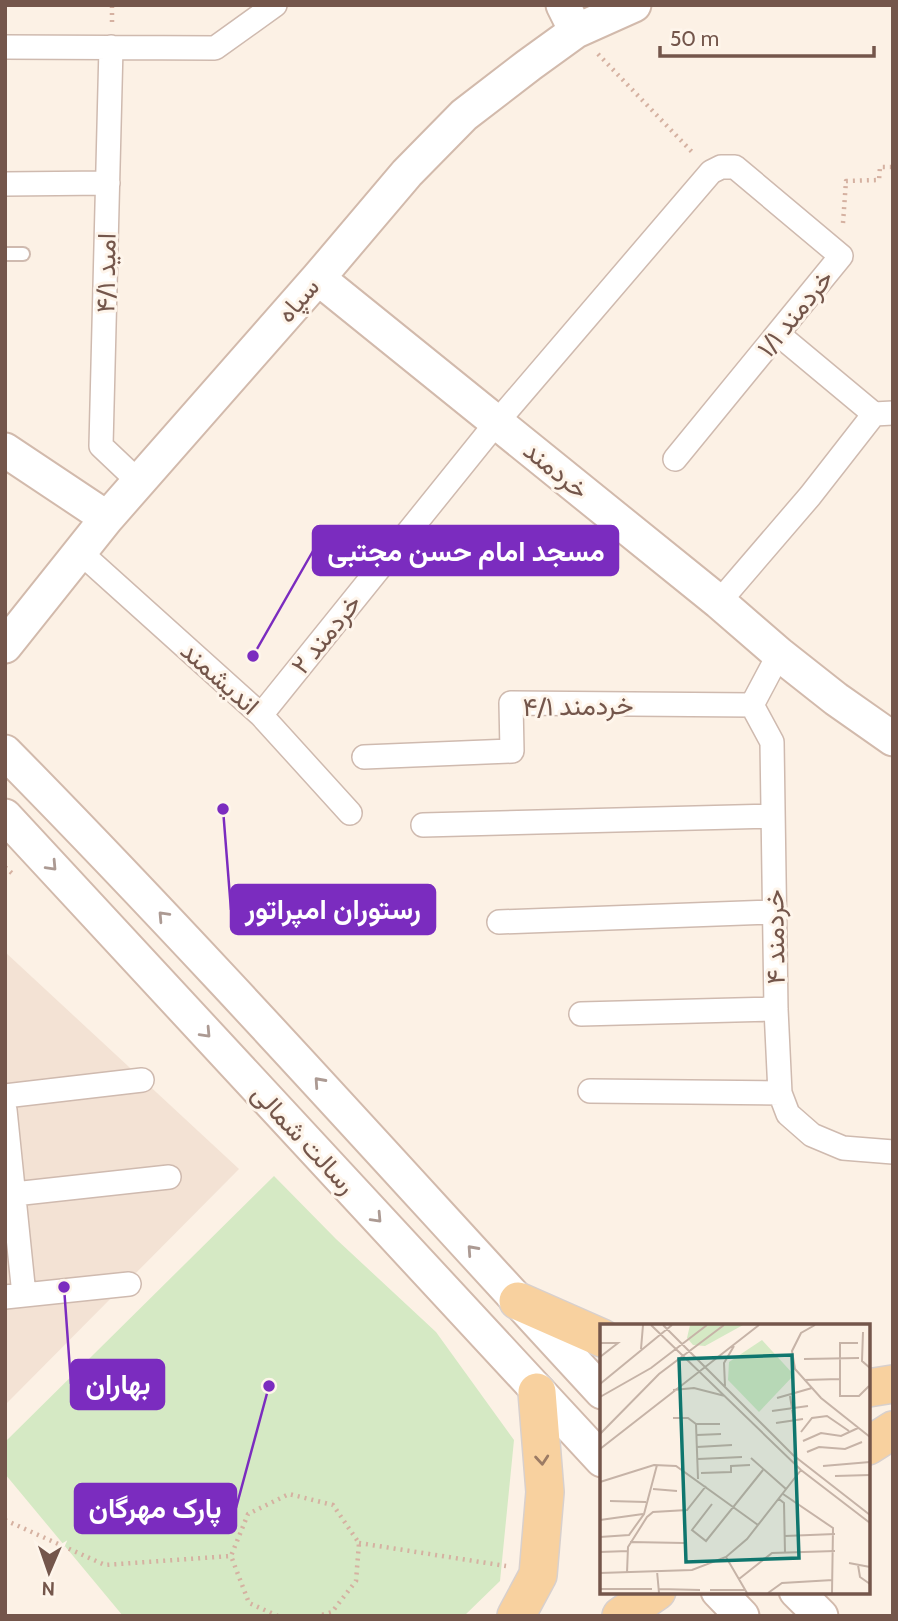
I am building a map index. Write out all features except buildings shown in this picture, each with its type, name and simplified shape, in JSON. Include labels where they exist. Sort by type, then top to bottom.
[{"type":"main road","name":"سپاه","points":[[5,646],[107,518],[407,173],[464,115],[529,65],[570,18],[634,5]]},
{"type":"main road","name":"خردمند","points":[[318,278],[779,654],[893,739]]},
{"type":"main road","points":[[5,450],[107,518]]},
{"type":"main road","name":"رسالت شمالی","points":[[5,752],[91,839],[313,1075],[600,1390]]},
{"type":"main road","name":"رسالت شمالی","points":[[5,817],[600,1458]]},
{"type":"main road","points":[[518,1301],[600,1337]]},
{"type":"main road","points":[[870,1388],[893,1384]]},
{"type":"main road","points":[[516,1616],[538,1575],[545,1492],[537,1392]]},
{"type":"main road","points":[[870,1445],[893,1430]]},
{"type":"main road","points":[[621,1616],[654,1593]]},
{"type":"main road","points":[[720,1593],[742,1616]]},
{"type":"main road","points":[[798,1593],[821,1616]]},
{"type":"street","points":[[5,47],[215,48],[275,5]]},
{"type":"street","name":"امید ۴/۱","points":[[111,47],[101,446],[139,482]]},
{"type":"street","name":"خردمند ۱/۱","points":[[675,459],[841,256],[735,167],[721,166],[711,172]]},
{"type":"street","name":"خردمند ۲","points":[[261,715],[497,422],[711,172]]},
{"type":"street","points":[[5,184],[108,183]]},
{"type":"street","points":[[719,603],[884,414],[778,334]]},
{"type":"street","name":"اندیشمند","points":[[81,553],[261,715],[351,813]]},
{"type":"street","points":[[752,705],[779,654]]},
{"type":"street","name":"خردمند ۴/۱","points":[[364,757],[512,751],[511,703],[752,705]]},
{"type":"street","name":"خردمند ۴","points":[[752,705],[772,742],[780,1093],[788,1114],[812,1135],[843,1148],[893,1152]]},
{"type":"street","points":[[423,825],[773,816]]},
{"type":"street","points":[[499,922],[774,912]]},
{"type":"street","points":[[581,1014],[776,1009]]},
{"type":"street","points":[[5,1096],[142,1080]]},
{"type":"street","points":[[590,1091],[780,1093]]},
{"type":"street","points":[[5,1110],[15,1296],[129,1284]]},
{"type":"street","points":[[10,1194],[169,1177]]},
{"type":"lane","points":[[5,254],[23,254]]},
{"type":"path","points":[[570,18],[711,172]]},
{"type":"path","points":[[841,256],[846,181],[879,180],[880,167],[893,167]]},
{"type":"path","points":[[5,867],[15,876]]},
{"type":"path","points":[[278,1616],[248,1603],[231,1556],[248,1514],[289,1494],[333,1505],[359,1543],[356,1581],[332,1612],[318,1616]]},
{"type":"path","points":[[5,1520],[105,1565],[231,1556]]},
{"type":"path","points":[[359,1543],[510,1567]]},
{"type":"shaded area","points":[[5,952],[239,1169],[5,1405]]},
{"type":"green space","points":[[274,1176],[336,1239],[436,1332],[514,1440],[500,1581],[464,1616],[123,1616],[5,1474],[5,1442]]},
{"type":"place","name":"مسجد امام حسن مجتبی","points":[[253,656]]},
{"type":"place","name":"رستوران امپراتور","points":[[223,809]]},
{"type":"place","name":"بهاران","points":[[64,1287]]},
{"type":"place","name":"پارک مهرگان","points":[[269,1386]]}]
